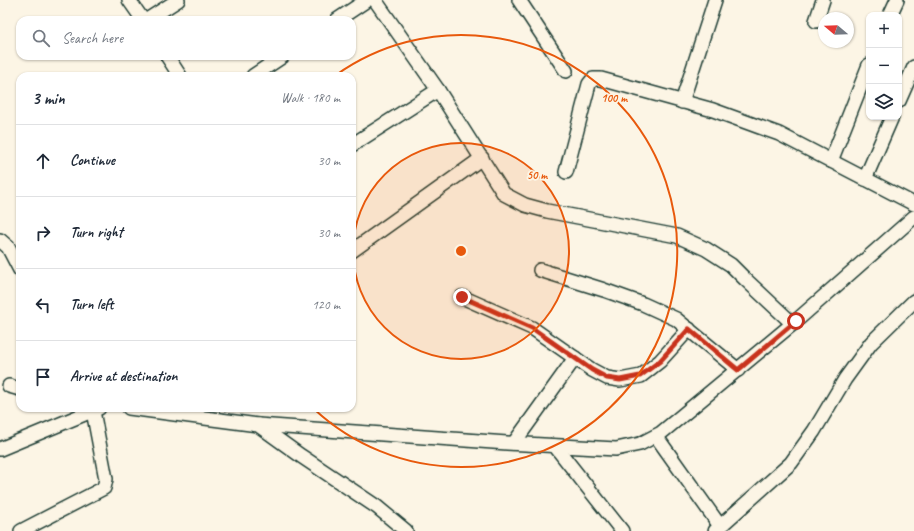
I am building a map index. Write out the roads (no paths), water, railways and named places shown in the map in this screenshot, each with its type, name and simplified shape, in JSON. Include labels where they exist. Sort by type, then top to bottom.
[{"type":"street","points":[[130,0],[140,16]]},
{"type":"street","points":[[153,16],[178,0]]},
{"type":"street","points":[[343,16],[368,0]]},
{"type":"street","points":[[375,0],[438,90],[504,194],[525,205],[547,211],[677,236],[706,249],[731,265],[793,324]]},
{"type":"street","points":[[519,0],[566,71]]},
{"type":"street","points":[[682,102],[715,0]]},
{"type":"street","points":[[816,21],[823,0]]},
{"type":"street","points":[[891,12],[897,0]]},
{"type":"street","points":[[170,60],[177,72]]},
{"type":"street","points":[[259,72],[277,60]]},
{"type":"street","points":[[902,94],[914,66]]},
{"type":"street","points":[[831,161],[866,73]]},
{"type":"street","points":[[566,172],[589,84],[593,79],[601,79],[713,110],[779,134],[914,204]]},
{"type":"street","points":[[356,142],[438,90]]},
{"type":"street","points":[[865,178],[891,120]]},
{"type":"street","points":[[356,248],[482,158]]},
{"type":"street","points":[[159,412],[258,425],[555,446],[616,449],[640,444],[656,436],[738,370],[793,324],[914,217]]},
{"type":"street","points":[[0,240],[8,247],[16,262]]},
{"type":"street","points":[[540,270],[643,304],[676,319],[738,370]]},
{"type":"street","points":[[462,297],[532,328],[592,370],[607,378],[620,380],[640,376],[660,361],[689,329]]},
{"type":"street","points":[[656,436],[718,528],[791,463],[814,431],[845,379],[871,343],[914,301]]},
{"type":"street","points":[[514,443],[575,358]]},
{"type":"street","points":[[0,449],[89,412]]},
{"type":"street","points":[[21,531],[104,488],[106,479],[96,412]]},
{"type":"street","points":[[258,425],[377,507],[406,531]]},
{"type":"street","points":[[555,446],[622,531]]}]
